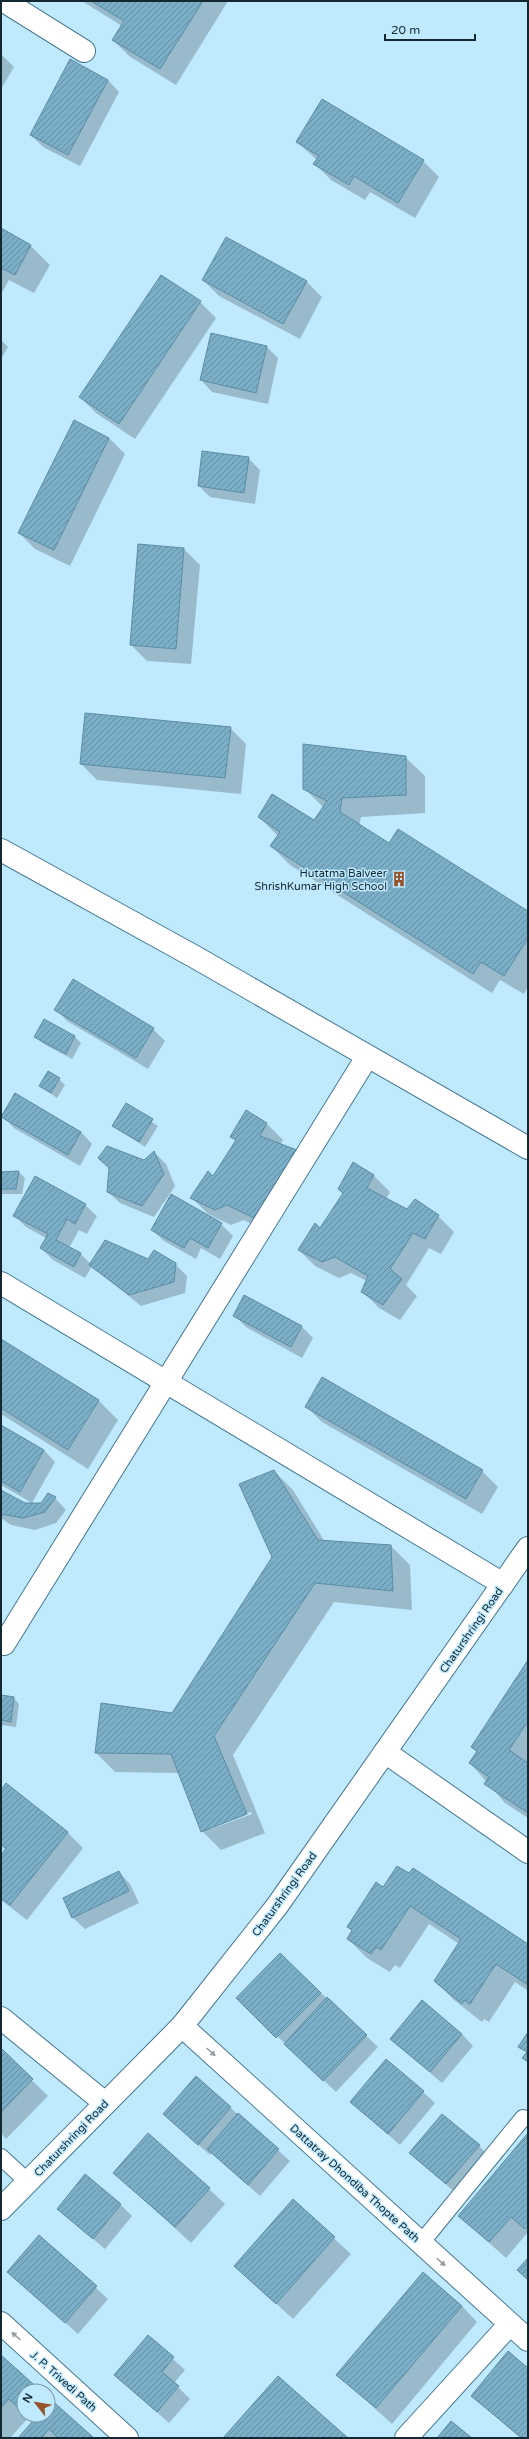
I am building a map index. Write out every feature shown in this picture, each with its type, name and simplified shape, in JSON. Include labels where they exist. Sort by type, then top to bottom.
[{"type":"street","points":[[4,1],[84,51]]},
{"type":"street","points":[[1,850],[195,957],[528,1148]]},
{"type":"street","points":[[4,1644],[165,1381],[368,1057]]},
{"type":"street","points":[[1,1283],[502,1584]]},
{"type":"street","name":"Chaturshringi Road","points":[[1,2208],[182,2026],[277,1906],[528,1548]]},
{"type":"street","points":[[385,1752],[528,1852]]},
{"type":"street","points":[[1,2018],[105,2103]]},
{"type":"street","name":"Dattatray Dhondiba Thopte Path","points":[[182,2026],[528,2340]]},
{"type":"street","name":"J. P. Trivedi Path","points":[[1,2323],[127,2438]]},
{"type":"street","points":[[406,2438],[510,2324]]},
{"type":"lane","points":[[421,2243],[523,2118]]},
{"type":"lane","points":[[1,2157],[28,2182]]},
{"type":"building","points":[[91,1],[203,1],[160,69],[112,40],[124,21]]},
{"type":"building","points":[[70,59],[108,80],[68,155],[30,135]]},
{"type":"building","points":[[322,99],[424,160],[398,203],[354,176],[349,185],[313,164],[319,156],[296,142]]},
{"type":"building","points":[[1,228],[31,245],[15,275],[1,268]]},
{"type":"building","points":[[226,237],[307,281],[283,324],[202,280]]},
{"type":"building","points":[[161,275],[201,301],[119,424],[79,397]]},
{"type":"building","points":[[211,333],[267,346],[256,393],[200,380]]},
{"type":"building","points":[[74,420],[109,438],[54,550],[18,533]]},
{"type":"building","points":[[202,451],[249,457],[244,493],[198,486]]},
{"type":"building","points":[[138,544],[184,548],[176,649],[130,645]]},
{"type":"building","points":[[85,713],[231,727],[225,778],[80,764]]},
{"type":"building","name":"Hutatma Balveer ShrishKumar High School","points":[[303,744],[406,756],[406,795],[342,798],[340,812],[389,843],[398,829],[528,911],[528,938],[504,976],[481,962],[473,974],[270,846],[280,832],[258,817],[272,794],[314,820],[327,801],[303,789]]},
{"type":"building","points":[[73,979],[154,1028],[136,1058],[54,1010]]},
{"type":"building","points":[[44,1019],[75,1036],[66,1054],[34,1037]]},
{"type":"building","points":[[48,1071],[60,1078],[51,1093],[39,1086]]},
{"type":"building","points":[[15,1093],[81,1132],[68,1155],[1,1117]]},
{"type":"building","points":[[126,1103],[153,1119],[139,1142],[112,1126]]},
{"type":"building","points":[[246,1110],[267,1123],[260,1136],[297,1150],[254,1218],[227,1205],[215,1210],[190,1198],[208,1171],[213,1176],[236,1140],[230,1137]]},
{"type":"building","points":[[107,1146],[144,1160],[154,1151],[164,1174],[142,1206],[107,1192],[109,1168],[98,1158]]},
{"type":"building","points":[[353,1162],[374,1175],[367,1188],[407,1209],[415,1199],[439,1215],[425,1239],[413,1233],[390,1269],[402,1279],[383,1305],[361,1292],[368,1276],[335,1257],[322,1262],[298,1250],[315,1223],[320,1228],[343,1193],[338,1189]]},
{"type":"building","points":[[19,1171],[16,1189],[1,1189],[1,1172]]},
{"type":"building","points":[[35,1176],[86,1204],[75,1224],[67,1219],[56,1240],[81,1253],[74,1267],[40,1248],[48,1234],[13,1216]]},
{"type":"building","points":[[171,1194],[222,1223],[208,1248],[190,1238],[184,1248],[151,1230]]},
{"type":"building","points":[[105,1240],[148,1259],[154,1250],[176,1263],[174,1282],[129,1295],[89,1265]]},
{"type":"building","points":[[244,1295],[302,1326],[291,1347],[233,1316]]},
{"type":"building","points":[[1,1339],[99,1400],[68,1450],[1,1408]]},
{"type":"building","points":[[322,1377],[483,1470],[466,1499],[305,1407]]},
{"type":"building","points":[[1,1425],[44,1450],[20,1492],[1,1481]]},
{"type":"building","points":[[274,1470],[318,1540],[391,1545],[393,1591],[315,1583],[214,1736],[247,1814],[201,1832],[171,1754],[95,1753],[101,1703],[172,1713],[272,1557],[239,1484]]},
{"type":"building","points":[[1,1490],[25,1503],[41,1503],[48,1493],[56,1497],[45,1512],[23,1518],[1,1514]]},
{"type":"building","points":[[528,1660],[528,1721],[509,1750],[528,1763],[528,1813],[484,1784],[489,1777],[469,1763],[477,1751],[471,1747]]},
{"type":"building","points":[[1,1695],[14,1697],[11,1722],[1,1720]]},
{"type":"building","points":[[6,1783],[68,1832],[10,1905],[1,1898],[1,1855],[6,1848],[1,1844],[1,1790]]},
{"type":"building","points":[[397,1866],[409,1873],[413,1868],[528,1944],[528,1985],[496,1964],[470,2004],[464,2000],[462,2004],[434,1981],[461,1939],[410,1906],[381,1950],[376,1947],[371,1954],[347,1939],[352,1930],[347,1927],[376,1882],[383,1887]]},
{"type":"building","points":[[119,1871],[129,1891],[72,1918],[63,1898]]},
{"type":"building","points":[[280,1953],[321,1993],[276,2038],[236,1998]]},
{"type":"building","points":[[327,1997],[367,2035],[323,2081],[284,2044]]},
{"type":"building","points":[[422,2000],[462,2034],[430,2072],[390,2039]]},
{"type":"building","points":[[528,2032],[528,2062],[522,2058],[527,2052],[518,2047]]},
{"type":"building","points":[[1,2048],[33,2079],[1,2112]]},
{"type":"building","points":[[386,2059],[424,2091],[388,2134],[350,2102]]},
{"type":"building","points":[[196,2076],[231,2107],[198,2145],[163,2114]]},
{"type":"building","points":[[238,2113],[279,2149],[248,2185],[207,2149]]},
{"type":"building","points":[[442,2114],[480,2145],[446,2184],[409,2153]]},
{"type":"building","points":[[148,2133],[210,2188],[175,2227],[113,2173]]},
{"type":"building","points":[[528,2133],[528,2226],[525,2229],[511,2217],[489,2242],[458,2216]]},
{"type":"building","points":[[85,2174],[121,2204],[93,2239],[57,2209]]},
{"type":"building","points":[[293,2199],[335,2237],[276,2304],[234,2266]]},
{"type":"building","points":[[39,2235],[97,2286],[65,2323],[7,2272]]},
{"type":"building","points":[[528,2258],[528,2280],[517,2270]]},
{"type":"building","points":[[423,2272],[462,2306],[376,2408],[336,2375]]},
{"type":"building","points":[[148,2335],[174,2357],[162,2372],[179,2386],[157,2412],[114,2375]]},
{"type":"building","points":[[508,2351],[528,2368],[528,2438],[522,2438],[471,2396]]},
{"type":"building","points":[[1,2355],[32,2383],[16,2383],[16,2406],[9,2399],[1,2408]]},
{"type":"building","points":[[278,2376],[348,2438],[223,2438]]},
{"type":"building","points":[[56,2404],[94,2438],[58,2438],[49,2429],[41,2438],[18,2438],[31,2423],[56,2423]]},
{"type":"building","points":[[451,2421],[472,2438],[437,2438]]},
{"type":"place","name":"Hutatma Balveer ShrishKumar High School","points":[[399,879]]}]
